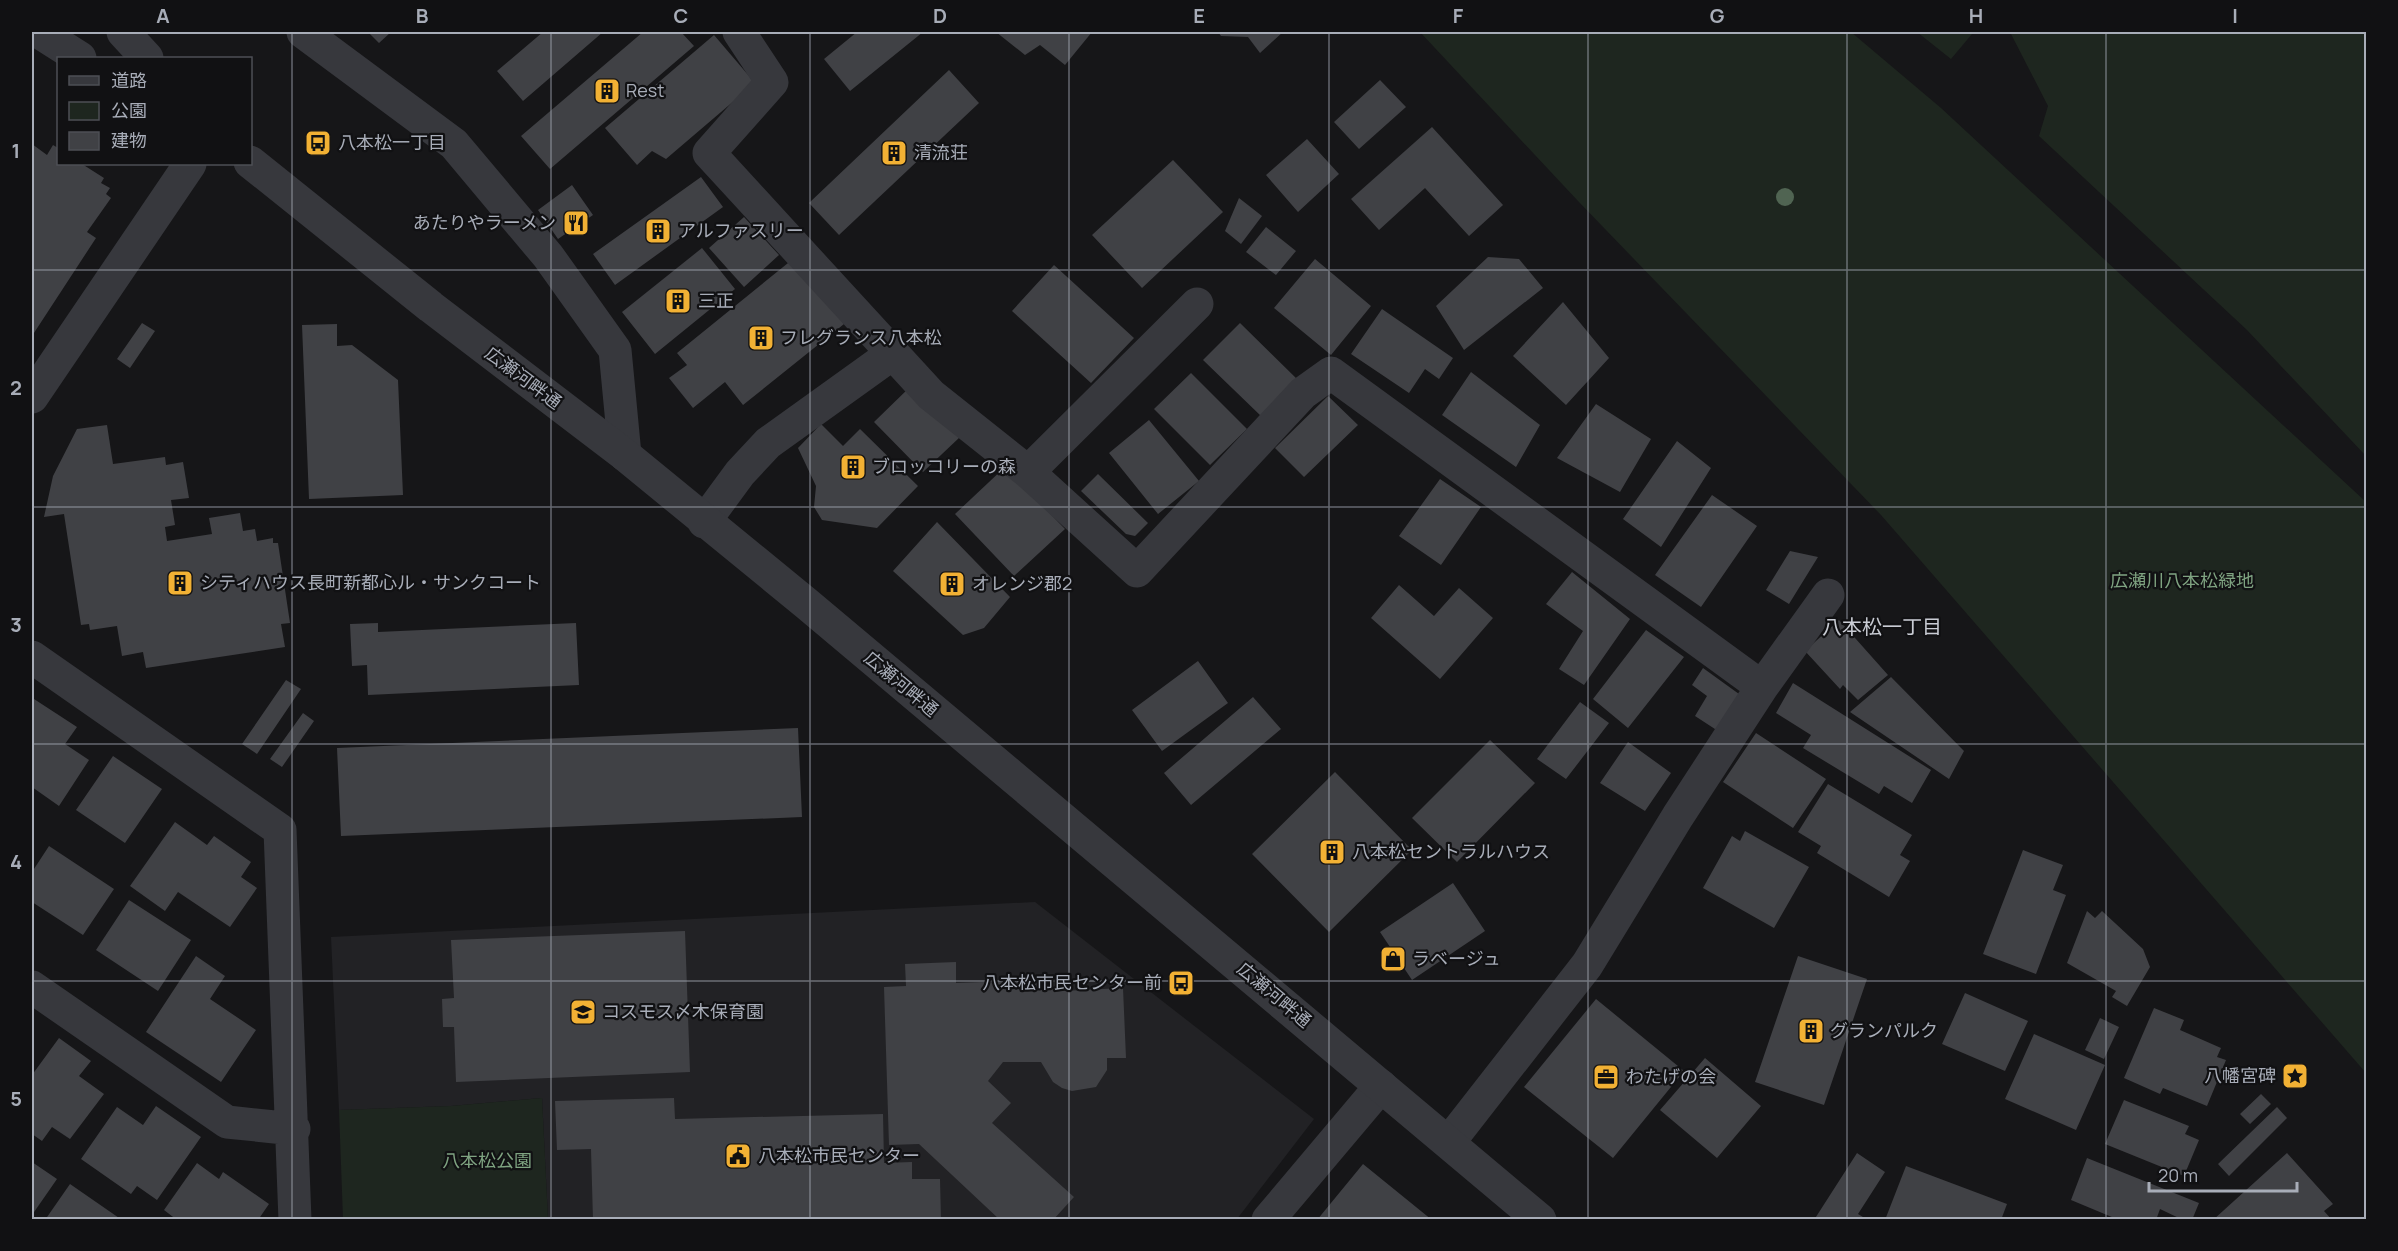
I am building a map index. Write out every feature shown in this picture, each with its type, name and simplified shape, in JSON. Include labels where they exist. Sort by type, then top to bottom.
[{"type":"street","points":[[39,32],[78,57]]},
{"type":"street","points":[[123,32],[146,57]]},
{"type":"street","points":[[303,32],[454,144],[548,256],[615,350],[625,455]]},
{"type":"street","points":[[739,32],[772,82],[709,153],[931,395],[1028,472],[1137,571],[1304,393],[1332,373],[1762,687]]},
{"type":"street","name":"広瀬河畔通","points":[[252,164],[431,307],[625,455],[807,604],[1540,1220]]},
{"type":"street","points":[[32,397],[189,165]]},
{"type":"street","points":[[1028,472],[1197,304]]},
{"type":"street","points":[[704,522],[740,473],[768,443],[892,354]]},
{"type":"street","points":[[1449,1142],[1587,965],[1678,816],[1762,687],[1828,595]]},
{"type":"street","points":[[32,657],[280,830],[294,1130],[295,1220]]},
{"type":"street","points":[[32,987],[227,1122],[294,1130]]},
{"type":"street","points":[[1268,1220],[1381,1086]]},
{"type":"shaded area","points":[[1035,902],[1314,1119],[1237,1219],[548,1219],[542,1098],[451,1106],[339,1110],[331,937]]},
{"type":"green space","name":"広瀬川八本松緑地","points":[[1420,32],[1851,32],[1941,108],[2366,502],[2366,1073],[1881,515],[1578,201]]},
{"type":"green space","points":[[1917,32],[1970,32],[1972,34],[1951,59]]},
{"type":"green space","points":[[2010,32],[2366,32],[2366,456],[2247,330],[2039,136],[2048,106]]},
{"type":"green space","name":"八本松公園","points":[[542,1098],[548,1219],[343,1219],[339,1110],[451,1106]]},
{"type":"building","points":[[368,32],[391,32],[379,43]]},
{"type":"building","points":[[543,32],[603,32],[523,101],[497,71]]},
{"type":"building","name":"Rest","points":[[643,32],[681,32],[694,46],[550,169],[521,136]]},
{"type":"building","points":[[857,32],[923,32],[850,91],[824,59]]},
{"type":"building","points":[[996,32],[1092,32],[1065,65],[1040,45],[1025,55]]},
{"type":"building","points":[[1218,32],[1283,32],[1260,53],[1248,37],[1221,36]]},
{"type":"building","points":[[714,35],[755,83],[666,159],[652,151],[637,165],[605,128]]},
{"type":"building","name":"清流荘","points":[[949,70],[979,103],[839,235],[809,203]]},
{"type":"building","points":[[1380,80],[1406,107],[1359,149],[1334,122]]},
{"type":"building","points":[[1432,127],[1503,205],[1469,236],[1425,188],[1379,230],[1351,199]]},
{"type":"building","points":[[1307,139],[1339,174],[1298,212],[1266,175]]},
{"type":"building","points":[[32,144],[47,155],[53,145],[57,147],[57,165],[84,165],[104,178],[101,183],[110,188],[106,194],[111,198],[87,232],[96,238],[32,336]]},
{"type":"building","points":[[1173,160],[1223,212],[1142,288],[1092,235]]},
{"type":"building","name":"アルファスリー","points":[[701,177],[723,207],[615,285],[593,254]]},
{"type":"building","points":[[572,185],[593,215],[558,239],[538,210]]},
{"type":"building","points":[[1239,198],[1262,216],[1241,244],[1225,231]]},
{"type":"building","points":[[744,217],[779,255],[744,287],[709,248]]},
{"type":"building","points":[[1266,227],[1296,251],[1276,275],[1246,252]]},
{"type":"building","name":"三正","points":[[702,248],[735,289],[655,354],[622,312]]},
{"type":"building","points":[[1488,257],[1519,259],[1543,288],[1464,350],[1436,306]]},
{"type":"building","name":"フレグランス八本松","points":[[793,259],[844,324],[743,405],[725,382],[693,408],[669,378],[687,365],[677,353]]},
{"type":"building","points":[[1315,259],[1371,306],[1331,355],[1274,308]]},
{"type":"building","points":[[1054,265],[1134,338],[1091,383],[1012,311]]},
{"type":"building","points":[[1563,302],[1609,358],[1566,405],[1513,356]]},
{"type":"building","points":[[1382,309],[1453,358],[1439,379],[1425,369],[1409,393],[1351,354]]},
{"type":"building","points":[[142,323],[155,331],[130,368],[117,359]]},
{"type":"building","points":[[1240,323],[1298,380],[1262,417],[1203,360]]},
{"type":"building","points":[[337,324],[337,346],[352,345],[398,380],[403,495],[309,499],[302,325]]},
{"type":"building","points":[[1471,372],[1540,425],[1516,467],[1442,415]]},
{"type":"building","points":[[1191,373],[1247,429],[1210,465],[1154,409]]},
{"type":"building","points":[[911,386],[960,437],[923,472],[874,422]]},
{"type":"building","points":[[1328,396],[1358,425],[1304,477],[1275,448]]},
{"type":"building","points":[[1596,404],[1651,439],[1620,492],[1557,458]]},
{"type":"building","points":[[1149,420],[1199,481],[1158,514],[1109,453]]},
{"type":"building","name":"ブロッコリーの森","points":[[821,424],[843,446],[860,429],[918,486],[877,528],[822,520],[814,507],[816,486],[798,448]]},
{"type":"building","name":"シティハウス長町新都心ル・サンクコート","points":[[107,425],[113,464],[165,457],[166,465],[183,462],[189,498],[171,500],[175,525],[165,527],[167,541],[212,534],[209,518],[240,513],[243,531],[255,529],[257,541],[273,538],[273,543],[278,543],[290,623],[281,624],[285,647],[146,668],[143,652],[122,656],[117,626],[90,630],[89,624],[81,625],[64,514],[44,517],[53,476],[77,429]]},
{"type":"building","points":[[1677,441],[1711,468],[1661,547],[1623,519]]},
{"type":"building","points":[[1005,467],[1065,529],[1014,576],[955,514]]},
{"type":"building","points":[[1098,474],[1148,523],[1135,536],[1126,534],[1081,491]]},
{"type":"building","points":[[1440,479],[1481,507],[1441,565],[1399,536]]},
{"type":"building","points":[[1712,495],[1757,526],[1701,607],[1655,575]]},
{"type":"building","name":"オレンジ郡2","points":[[937,522],[1010,597],[984,628],[963,635],[893,571]]},
{"type":"building","points":[[1790,551],[1818,557],[1789,604],[1766,590]]},
{"type":"building","points":[[1572,572],[1630,619],[1584,685],[1559,669],[1583,631],[1546,604]]},
{"type":"building","points":[[1399,585],[1434,616],[1459,588],[1493,618],[1440,679],[1371,618]]},
{"type":"building","points":[[1839,620],[1888,675],[1858,700],[1843,685],[1840,689],[1805,651]]},
{"type":"building","points":[[378,623],[378,632],[576,623],[579,685],[368,695],[367,665],[352,666],[350,624]]},
{"type":"building","points":[[1646,630],[1684,657],[1628,728],[1593,699]]},
{"type":"building","points":[[1198,661],[1228,703],[1162,751],[1132,710]]},
{"type":"building","points":[[1703,668],[1739,694],[1718,731],[1695,716],[1707,696],[1692,685]]},
{"type":"building","points":[[1891,677],[1964,751],[1949,779],[1850,712]]},
{"type":"building","points":[[286,680],[301,689],[257,754],[242,744]]},
{"type":"building","points":[[1793,683],[1931,770],[1912,803],[1884,786],[1879,794],[1803,748],[1811,735],[1776,713]]},
{"type":"building","points":[[1253,697],[1281,729],[1191,805],[1164,773]]},
{"type":"building","points":[[34,699],[77,727],[65,744],[89,760],[59,806],[32,787],[32,702]]},
{"type":"building","points":[[1580,702],[1609,723],[1566,779],[1537,759]]},
{"type":"building","points":[[303,713],[314,721],[282,767],[270,759]]},
{"type":"building","points":[[798,728],[802,817],[341,836],[337,748]]},
{"type":"building","points":[[1756,733],[1826,779],[1793,828],[1723,782]]},
{"type":"building","points":[[1490,740],[1535,783],[1457,862],[1412,818]]},
{"type":"building","points":[[1628,742],[1671,773],[1645,811],[1600,783]]},
{"type":"building","points":[[113,756],[162,789],[125,843],[76,810]]},
{"type":"building","name":"八本松セントラルハウス","points":[[1335,772],[1412,850],[1329,932],[1252,854]]},
{"type":"building","points":[[1828,784],[1912,835],[1900,855],[1910,861],[1889,897],[1817,853],[1821,846],[1798,832]]},
{"type":"building","points":[[175,822],[207,845],[214,836],[251,862],[241,877],[257,888],[230,927],[178,892],[165,911],[130,886]]},
{"type":"building","points":[[1745,831],[1809,867],[1774,928],[1703,888],[1732,836],[1740,841]]},
{"type":"building","points":[[49,846],[114,889],[83,935],[32,902],[32,872]]},
{"type":"building","points":[[2023,850],[2063,865],[2053,890],[2066,895],[2036,974],[1983,954]]},
{"type":"building","points":[[1453,883],[1485,931],[1412,980],[1380,932]]},
{"type":"building","points":[[129,900],[191,940],[158,991],[96,950]]},
{"type":"building","points":[[2087,911],[2095,918],[2102,911],[2143,949],[2150,967],[2127,1006],[2112,997],[2116,991],[2067,963]]},
{"type":"building","points":[[685,931],[690,1072],[456,1082],[454,1027],[443,1027],[442,999],[454,998],[451,940]]},
{"type":"building","points":[[196,956],[225,976],[210,999],[256,1030],[221,1082],[146,1032]]},
{"type":"building","name":"グランパルク","points":[[1798,956],[1867,979],[1824,1105],[1755,1082]]},
{"type":"building","points":[[956,962],[956,983],[1061,979],[1062,991],[1123,988],[1126,1058],[1107,1058],[1107,1070],[1096,1087],[1072,1091],[1062,1088],[1053,1082],[1041,1062],[1003,1062],[988,1081],[1011,1103],[992,1123],[1074,1197],[1053,1220],[1000,1220],[919,1144],[889,1145],[884,987],[906,986],[905,964]]},
{"type":"building","points":[[1965,993],[2028,1021],[2005,1071],[1942,1044]]},
{"type":"building","points":[[1596,999],[1684,1071],[1613,1158],[1524,1087]]},
{"type":"building","points":[[2154,1008],[2184,1020],[2180,1030],[2221,1048],[2217,1057],[2226,1060],[2207,1106],[2163,1088],[2160,1094],[2124,1078]]},
{"type":"building","points":[[2100,1018],[2119,1027],[2104,1059],[2085,1050]]},
{"type":"building","points":[[2034,1034],[2105,1065],[2076,1130],[2005,1099]]},
{"type":"building","points":[[59,1038],[91,1061],[79,1076],[104,1094],[70,1139],[52,1127],[42,1141],[32,1134],[32,1075]]},
{"type":"building","points":[[1705,1058],[1761,1106],[1717,1158],[1660,1110]]},
{"type":"building","points":[[2261,1094],[2271,1104],[2250,1124],[2240,1114]]},
{"type":"building","name":"八本松市民センター","points":[[674,1098],[675,1119],[883,1114],[884,1163],[912,1162],[912,1179],[940,1179],[941,1220],[593,1220],[591,1149],[557,1150],[555,1101]]},
{"type":"building","points":[[2124,1100],[2189,1126],[2185,1134],[2199,1140],[2184,1176],[2105,1144]]},
{"type":"building","points":[[156,1106],[201,1137],[157,1200],[137,1186],[131,1194],[81,1159],[117,1107],[143,1125]]},
{"type":"building","points":[[2277,1107],[2287,1118],[2229,1176],[2218,1164]]},
{"type":"building","points":[[1857,1153],[1885,1172],[1858,1214],[1868,1220],[1814,1220]]},
{"type":"building","points":[[2287,1153],[2333,1204],[2324,1211],[2332,1220],[2213,1220]]},
{"type":"building","points":[[2087,1158],[2199,1203],[2192,1220],[2183,1220],[2160,1209],[2156,1220],[2119,1220],[2071,1200]]},
{"type":"building","points":[[32,1162],[57,1179],[32,1215]]},
{"type":"building","points":[[197,1163],[219,1179],[223,1172],[269,1204],[258,1220],[177,1220],[164,1210]]},
{"type":"building","points":[[1363,1164],[1432,1220],[1317,1220]]},
{"type":"building","points":[[1906,1166],[2007,1204],[2001,1220],[1885,1220]]},
{"type":"building","points":[[70,1184],[122,1220],[45,1220]]},
{"type":"place","name":"Rest","points":[[607,91]]},
{"type":"place","name":"八本松一丁目","points":[[318,143]]},
{"type":"place","name":"清流荘","points":[[894,153]]},
{"type":"place","name":"あたりやラーメン","points":[[576,223]]},
{"type":"place","name":"アルファスリー","points":[[658,231]]},
{"type":"place","name":"三正","points":[[678,301]]},
{"type":"place","name":"フレグランス八本松","points":[[761,338]]},
{"type":"place","name":"ブロッコリーの森","points":[[853,467]]},
{"type":"place","name":"シティハウス長町新都心ル・サンクコート","points":[[180,583]]},
{"type":"place","name":"オレンジ郡2","points":[[952,584]]},
{"type":"place","name":"八本松セントラルハウス","points":[[1332,852]]},
{"type":"place","name":"ラベージュ","points":[[1393,959]]},
{"type":"place","name":"八本松市民センター前","points":[[1181,983]]},
{"type":"place","name":"コスモス〆木保育園","points":[[583,1012]]},
{"type":"place","name":"グランパルク","points":[[1811,1031]]},
{"type":"place","name":"八幡宮碑","points":[[2295,1076]]},
{"type":"place","name":"わたげの会","points":[[1606,1077]]},
{"type":"place","name":"八本松市民センター","points":[[738,1156]]},
{"type":"district","name":"八本松一丁目","points":[[1882,627]]}]
